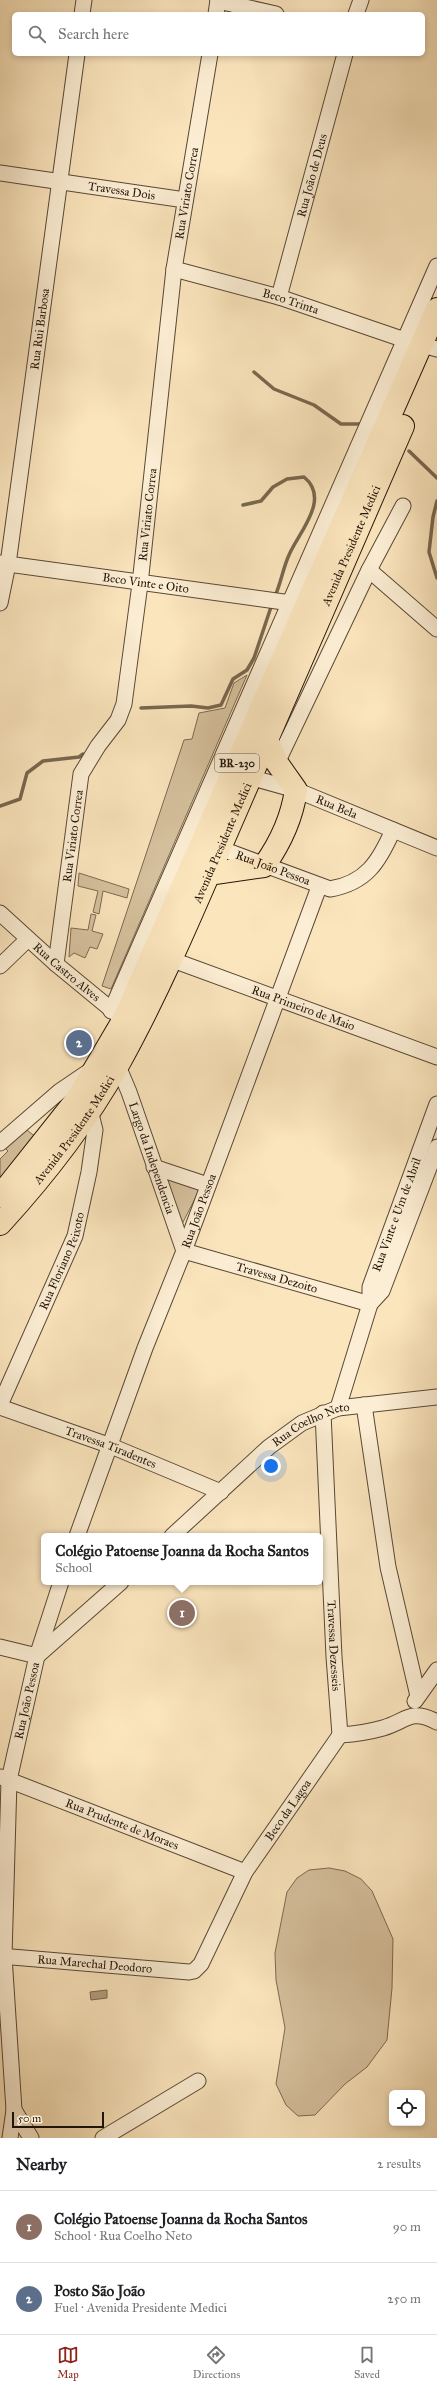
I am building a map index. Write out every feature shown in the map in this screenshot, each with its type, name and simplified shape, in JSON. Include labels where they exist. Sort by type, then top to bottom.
[{"type":"main road","name":"Avenida Presidente Medici","points":[[242,774],[267,740],[427,346],[437,309]]},
{"type":"main road","name":"Avenida Presidente Medici","points":[[0,1224],[51,1165],[83,1104],[108,1065],[124,1018],[211,845],[427,346]]},
{"type":"main road","points":[[208,874],[264,866],[275,851],[289,822],[296,790],[277,763],[267,740]]},
{"type":"main road","name":"Avenida Presidente Medici","points":[[124,1018],[170,960],[208,874],[211,845]]},
{"type":"main road","name":"Avenida Presidente Medici","points":[[0,1196],[83,1104]]},
{"type":"street","points":[[357,12],[361,0]]},
{"type":"street","points":[[218,5],[263,12]]},
{"type":"street","name":"Rua Rui Barbosa","points":[[0,603],[4,564],[77,56]]},
{"type":"street","name":"Rua Viriato Correa","points":[[56,964],[81,774],[98,746],[118,720],[124,704],[140,584],[174,269],[210,56]]},
{"type":"street","name":"Rua João de Deus","points":[[279,297],[344,56]]},
{"type":"street","name":"Travessa Dois","points":[[0,173],[185,200]]},
{"type":"street","points":[[124,1018],[291,603],[427,346],[437,266]]},
{"type":"street","name":"Beco Trinta","points":[[174,269],[279,297],[427,346]]},
{"type":"street","points":[[277,763],[369,570],[403,506]]},
{"type":"street","name":"Beco Vinte e Oito","points":[[4,564],[140,584],[291,603]]},
{"type":"street","points":[[369,570],[437,629]]},
{"type":"street","name":"Rua Bela","points":[[242,774],[296,790],[437,848]]},
{"type":"street","name":"Rua João Pessoa","points":[[211,845],[319,887],[330,889],[344,887],[358,881],[374,866],[393,830]]},
{"type":"street","name":"Rua João Pessoa","points":[[78,1533],[111,1446],[145,1348],[184,1251],[319,887]]},
{"type":"street","name":"Rua Castro Alves","points":[[0,913],[56,964],[124,1018]]},
{"type":"street","points":[[0,966],[28,939]]},
{"type":"street","name":"Rua Primeiro de Maio","points":[[170,960],[437,1057]]},
{"type":"street","name":"Avenida Presidente Medici","points":[[0,1143],[60,1091],[108,1065]]},
{"type":"street","name":"Largo da Independencia","points":[[108,1065],[129,1092],[184,1251]]},
{"type":"street","name":"Rua Floriano Peixoto","points":[[0,1406],[74,1236],[89,1172],[95,1130],[83,1104]]},
{"type":"street","name":"Rua Vinte e Um de Abril","points":[[338,1408],[370,1304],[370,1288],[437,1104]]},
{"type":"street","name":"Rua Vinte e Um de Abril","points":[[370,1304],[382,1290],[437,1147]]},
{"type":"street","points":[[154,1166],[208,1185]]},
{"type":"street","name":"Travessa Dezoito","points":[[184,1251],[370,1304]]},
{"type":"street","name":"Rua Coelho Neto","points":[[175,1533],[269,1447],[302,1423],[338,1408],[437,1397]]},
{"type":"street","points":[[364,1405],[388,1567],[418,1696]]},
{"type":"street","name":"Travessa Tiradentes","points":[[0,1406],[111,1446],[221,1492]]},
{"type":"street","name":"Travessa Dezesseis","points":[[323,1413],[334,1657],[340,1735]]},
{"type":"street","name":"Rua João Pessoa","points":[[10,2138],[14,2110],[2,1956],[5,1778],[37,1656],[61,1585]]},
{"type":"street","points":[[0,1647],[37,1656],[118,1585]]},
{"type":"street","points":[[406,1716],[418,1696],[437,1670]]},
{"type":"street","points":[[340,1735],[383,1728],[406,1716],[420,1714],[437,1722]]},
{"type":"street","name":"Beco da Lagoa","points":[[189,1972],[194,1971],[201,1964],[245,1872],[340,1735]]},
{"type":"street","name":"Rua Prudente de Moraes","points":[[5,1778],[245,1872]]},
{"type":"street","name":"Rua Marechal Deodoro","points":[[2,1956],[189,1972]]},
{"type":"street","points":[[103,2138],[198,2081]]},
{"type":"street","name":"Rua João Pessoa","points":[[14,2110],[31,2138]]},
{"type":"shaded area","points":[[247,675],[111,989],[102,986],[184,740],[192,739],[199,713],[225,708],[234,683]]},
{"type":"shaded area","points":[[79,873],[129,889],[127,898],[103,891],[99,914],[93,912],[98,891],[78,886]]},
{"type":"shaded area","points":[[91,914],[96,915],[92,931],[103,934],[97,949],[90,947],[85,958],[74,953],[69,957],[71,928],[88,930]]},
{"type":"shaded area","points":[[24,1128],[40,1140],[0,1188],[0,1159],[8,1151],[5,1148]]},
{"type":"shaded area","points":[[164,1176],[200,1189],[181,1226]]},
{"type":"shaded area","points":[[329,1868],[345,1871],[361,1879],[372,1891],[393,1939],[392,1988],[387,2040],[367,2067],[345,2084],[315,2115],[298,2116],[286,2105],[276,2084],[285,2028],[276,1980],[275,1953],[287,1892],[297,1878],[309,1870]]},
{"type":"shaded area","points":[[107,1990],[107,1998],[91,2000],[90,1992]]},
{"type":"waterway","points":[[254,372],[274,389],[314,405],[341,424],[361,424]]},
{"type":"waterway","points":[[409,451],[437,478]]},
{"type":"waterway","points":[[243,505],[261,501],[273,487],[287,479],[304,477],[312,486],[314,505],[310,516],[289,555],[275,596]]},
{"type":"waterway","points":[[437,501],[433,517],[429,552],[437,578]]},
{"type":"waterway","points":[[141,708],[191,706],[208,708],[221,705],[233,679],[247,670],[254,658],[272,604]]},
{"type":"waterway","points":[[0,806],[20,799],[27,773],[43,761],[79,757],[83,754]]},
{"type":"place","name":"Posto São João","points":[[79,1043]]},
{"type":"place","name":"Colégio Patoense Joanna da Rocha Santos","points":[[182,1613]]}]
